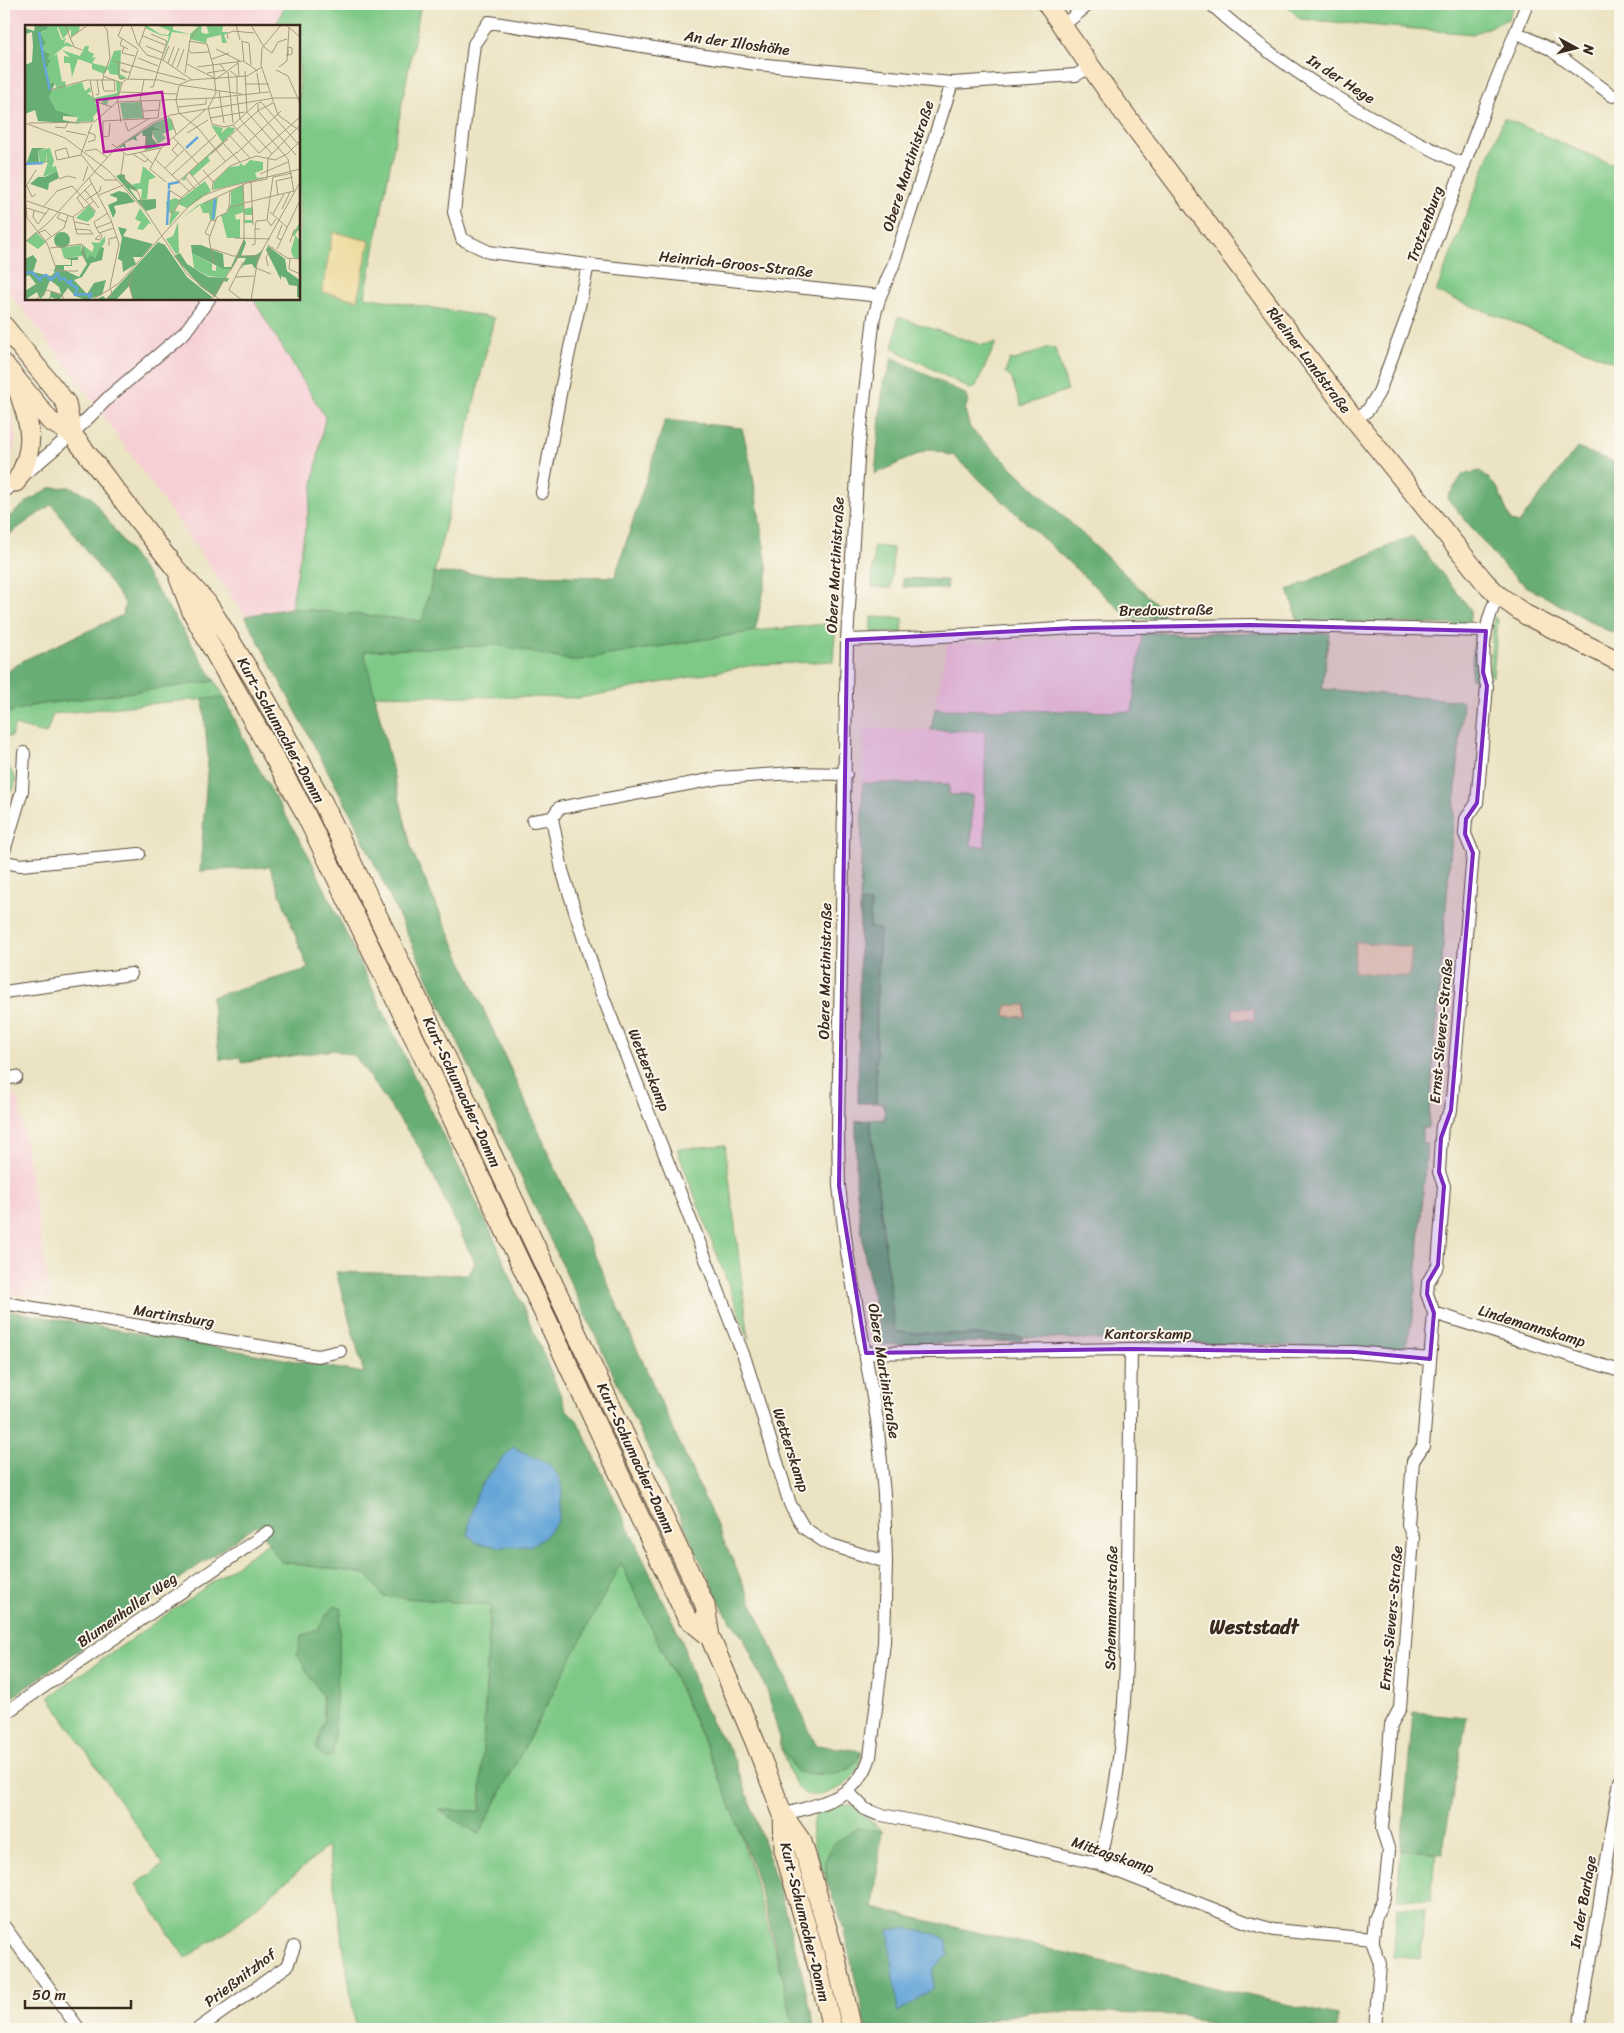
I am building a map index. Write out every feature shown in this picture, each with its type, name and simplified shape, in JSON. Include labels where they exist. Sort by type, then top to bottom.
[{"type":"main road","name":"Rheiner Landstraße","points":[[1047,4],[1090,67],[1355,420],[1484,581],[1498,595],[1526,615],[1620,662]]},
{"type":"main road","name":"Kurt-Schumacher-Damm","points":[[4,326],[66,403],[72,434]]},
{"type":"main road","name":"Kurt-Schumacher-Damm","points":[[8,369],[50,420],[72,434],[175,568],[212,611],[256,682],[321,800],[446,1055],[705,1605],[710,1637],[755,1742],[783,1815],[802,1842],[836,1959],[852,2029]]},
{"type":"main road","points":[[8,369],[28,418],[30,437],[29,455],[24,469],[10,487]]},
{"type":"main road","name":"Kurt-Schumacher-Damm","points":[[783,1815],[784,1850],[817,1964],[832,2029]]},
{"type":"street","points":[[1061,27],[1089,4]]},
{"type":"street","name":"In der Hege","points":[[1211,4],[1250,37],[1346,103],[1399,134],[1464,165]]},
{"type":"street","name":"Trotzenburg","points":[[1355,420],[1368,410],[1379,392],[1526,4]]},
{"type":"street","name":"An der Illoshöhe","points":[[464,127],[474,44],[489,22],[756,64],[952,83],[1076,75],[1090,67]]},
{"type":"street","points":[[1516,32],[1550,49],[1613,96]]},
{"type":"street","name":"Obere Martinistraße","points":[[848,1792],[860,1780],[867,1768],[870,1757],[884,1643],[886,1562],[884,1494],[877,1420],[846,1252],[839,1186],[838,1130],[848,640],[859,443],[874,317],[880,296],[893,266],[952,83]]},
{"type":"street","name":"Heinrich-Groos-Straße","points":[[464,127],[454,212],[462,239],[489,252],[588,265],[880,296]]},
{"type":"street","points":[[542,493],[561,389],[588,265]]},
{"type":"street","points":[[10,487],[72,434],[111,395],[185,332],[207,300]]},
{"type":"street","name":"Ernst-Sievers-Straße","points":[[1375,2029],[1380,1964],[1373,1939],[1375,1919],[1384,1897],[1389,1851],[1382,1829],[1391,1725],[1400,1708],[1413,1538],[1408,1524],[1413,1461],[1423,1446],[1434,1313],[1427,1294],[1428,1282],[1438,1265],[1444,1186],[1438,1172],[1442,1126],[1451,1110],[1473,853],[1465,834],[1466,819],[1477,803],[1487,686],[1483,672],[1486,631],[1490,611],[1498,595]]},
{"type":"street","name":"Bredowstraße","points":[[848,640],[1075,628],[1220,626],[1486,631]]},
{"type":"street","points":[[4,851],[22,791],[24,754]]},
{"type":"street","points":[[533,821],[552,818],[559,808],[720,778],[792,773],[846,774]]},
{"type":"street","name":"Wetterskamp","points":[[552,818],[562,870],[598,984],[745,1359],[790,1504],[804,1528],[828,1544],[886,1562]]},
{"type":"street","points":[[4,862],[21,865],[139,854]]},
{"type":"street","points":[[4,992],[131,974]]},
{"type":"street","name":"Martinsburg","points":[[4,1303],[318,1356],[340,1351]]},
{"type":"street","name":"Lindemannskamp","points":[[1434,1313],[1620,1371]]},
{"type":"street","name":"Kantorskamp","points":[[866,1353],[1131,1349],[1355,1352],[1430,1358]]},
{"type":"street","name":"Schemmannstraße","points":[[1099,1864],[1109,1828],[1124,1708],[1127,1639],[1131,1349]]},
{"type":"street","name":"Blumenhaller Weg","points":[[4,1714],[268,1532]]},
{"type":"street","name":"In der Barlage","points":[[1579,2029],[1620,1781]]},
{"type":"street","points":[[783,1815],[848,1792]]},
{"type":"street","name":"Mittagskamp","points":[[848,1792],[865,1809],[877,1814],[954,1829],[1099,1864],[1246,1922],[1274,1930],[1373,1939]]},
{"type":"street","points":[[4,1926],[79,2029]]},
{"type":"street","name":"Prießnitzhof","points":[[198,2029],[287,1966],[294,1947]]},
{"type":"highlighted area","points":[[1250,625],[1486,631],[1483,672],[1487,686],[1477,803],[1466,819],[1465,834],[1473,853],[1451,1110],[1441,1138],[1439,1172],[1444,1186],[1438,1265],[1428,1282],[1427,1294],[1434,1313],[1430,1359],[1355,1352],[1131,1349],[866,1353],[839,1186],[847,640],[1075,628]]},
{"type":"shaded area","points":[[4,4],[285,4],[276,25],[25,25],[25,300],[254,300],[325,417],[291,608],[245,616],[80,383],[4,285]]},
{"type":"shaded area","points":[[4,398],[13,421],[16,442],[9,466],[4,472]]},
{"type":"shaded area","points":[[1142,633],[1132,712],[935,709],[947,644]]},
{"type":"shaded area","points":[[864,729],[986,730],[985,847],[971,847],[949,795],[948,784],[863,783]]},
{"type":"shaded area","points":[[18,1097],[51,1301],[4,1292],[4,1099]]},
{"type":"green space","points":[[285,4],[421,4],[365,297],[494,318],[423,621],[291,608],[325,417],[254,300],[300,300],[300,25],[276,25]]},
{"type":"green space","points":[[1285,4],[1514,4],[1508,19],[1473,34],[1300,19]]},
{"type":"green space","points":[[1504,118],[1620,168],[1620,364],[1436,292]]},
{"type":"green space","points":[[898,317],[981,345],[996,343],[975,388],[970,389],[893,348]]},
{"type":"green space","points":[[1049,347],[1055,349],[1068,390],[1021,406],[1011,377],[1005,373],[1010,359],[1015,360]]},
{"type":"green space","points":[[892,357],[965,394],[968,401],[965,410],[970,428],[1164,611],[1160,618],[1131,619],[954,456],[929,449],[875,474],[883,382],[889,372]]},
{"type":"green space","points":[[665,420],[742,428],[752,470],[768,572],[755,631],[572,661],[499,645],[364,651],[412,851],[816,1745],[862,1751],[850,1768],[831,1774],[797,1772],[780,1745],[768,1693],[745,1641],[724,1611],[353,818],[245,616],[291,608],[422,621],[434,573],[615,577]]},
{"type":"green space","points":[[1577,448],[1620,464],[1620,624],[1612,633],[1527,587],[1507,570],[1447,498],[1463,474],[1481,471],[1497,487],[1511,521],[1519,523]]},
{"type":"green space","points":[[69,487],[90,496],[152,582],[215,681],[35,705],[4,714],[4,674],[24,660],[123,615],[125,603],[52,504],[4,538],[4,521],[28,501],[50,488]]},
{"type":"green space","points":[[1412,536],[1471,610],[1469,625],[1298,621],[1288,590]]},
{"type":"green space","points":[[874,546],[893,548],[891,588],[872,587]]},
{"type":"green space","points":[[903,578],[947,580],[946,589],[903,587]]},
{"type":"green space","points":[[871,617],[903,618],[902,633],[871,632]]},
{"type":"green space","points":[[1494,617],[1498,620],[1493,677],[1489,673]]},
{"type":"green space","points":[[836,623],[833,661],[753,665],[580,698],[374,695],[364,651],[499,645],[572,661],[755,631]]},
{"type":"green space","points":[[1142,633],[1329,633],[1322,689],[1463,701],[1428,1128],[1422,1128],[1422,1144],[1427,1144],[1413,1315],[1405,1349],[895,1332],[870,1120],[885,1119],[884,1104],[876,1103],[877,988],[880,929],[870,928],[871,903],[860,903],[863,783],[949,784],[949,795],[972,795],[971,846],[985,847],[985,731],[931,730],[935,709],[1132,712]]},
{"type":"green space","points":[[1474,639],[1479,643],[1476,681],[1471,678]]},
{"type":"green space","points":[[215,681],[225,698],[53,714],[46,734],[15,725],[11,737],[4,735],[4,714],[35,705]]},
{"type":"green space","points":[[203,698],[225,698],[251,755],[310,858],[425,1099],[493,1236],[567,1410],[577,1420],[682,1641],[703,1703],[712,1723],[732,1754],[758,1825],[790,1926],[815,2029],[794,2029],[770,1926],[738,1825],[697,1726],[621,1563],[479,1834],[438,1810],[480,1811],[490,1605],[383,1596],[367,1574],[281,1562],[256,1525],[4,1703],[4,1310],[364,1373],[336,1272],[468,1275],[475,1263],[421,1150],[355,1056],[333,1050],[242,1063],[240,1057],[220,1060],[211,997],[308,969],[270,867],[200,871],[208,759]]},
{"type":"green space","points":[[4,759],[16,779],[13,791],[4,788]]},
{"type":"green space","points":[[860,903],[871,903],[870,928],[880,929],[877,988],[876,1103],[858,1103]]},
{"type":"green space","points":[[870,1120],[895,1332],[1023,1337],[1022,1341],[882,1345],[864,1252],[856,1183],[856,1121]]},
{"type":"green space","points":[[725,1145],[749,1339],[677,1149]]},
{"type":"green space","points":[[268,1543],[281,1562],[367,1574],[383,1596],[490,1605],[480,1812],[439,1810],[479,1834],[621,1562],[719,1775],[739,1828],[785,1985],[794,2029],[356,2029],[328,1846],[228,1931],[185,1958],[136,1884],[163,1865],[49,1697]]},
{"type":"green space","points":[[335,1606],[341,1609],[333,1755],[325,1758],[316,1749],[324,1718],[322,1696],[297,1655],[301,1637],[318,1629],[327,1614]]},
{"type":"green space","points":[[1413,1712],[1467,1717],[1442,1854],[1401,1850]]},
{"type":"green space","points":[[780,1745],[797,1772],[810,1773],[831,1774],[844,1771],[852,1767],[862,1751],[857,1770],[846,1783],[835,1790],[809,1795],[804,1793],[796,1784],[789,1771]]},
{"type":"green space","points":[[842,1804],[852,1805],[882,1831],[858,1828],[826,1859],[826,1879],[816,1854],[812,1826],[820,1812]]},
{"type":"green space","points":[[858,1828],[882,1831],[873,1908],[1337,2016],[1337,2029],[1223,2029],[1182,2015],[1033,2011],[947,2029],[867,2029],[842,1923],[826,1879],[826,1859],[834,1843]]},
{"type":"green space","points":[[1401,1850],[1435,1854],[1431,1900],[1397,1899]]},
{"type":"green space","points":[[1397,1907],[1424,1909],[1421,1959],[1393,1957]]},
{"type":"sand","points":[[333,232],[370,241],[357,300],[322,292]]},
{"type":"sand","points":[[1356,942],[1412,947],[1409,977],[1353,972]]},
{"type":"sand","points":[[1006,1005],[1026,1005],[1025,1017],[1005,1016]]},
{"type":"sand","points":[[1233,1008],[1254,1008],[1254,1020],[1233,1019]]},
{"type":"water","points":[[513,1447],[550,1465],[557,1474],[563,1489],[558,1521],[542,1539],[530,1546],[500,1547],[477,1543],[468,1535],[476,1495],[487,1477]]},
{"type":"water","points":[[904,1928],[936,1934],[947,1940],[948,1955],[933,1969],[933,1988],[898,2013],[888,1930]]},
{"type":"district","name":"Weststadt","points":[[1254,1627]]}]
